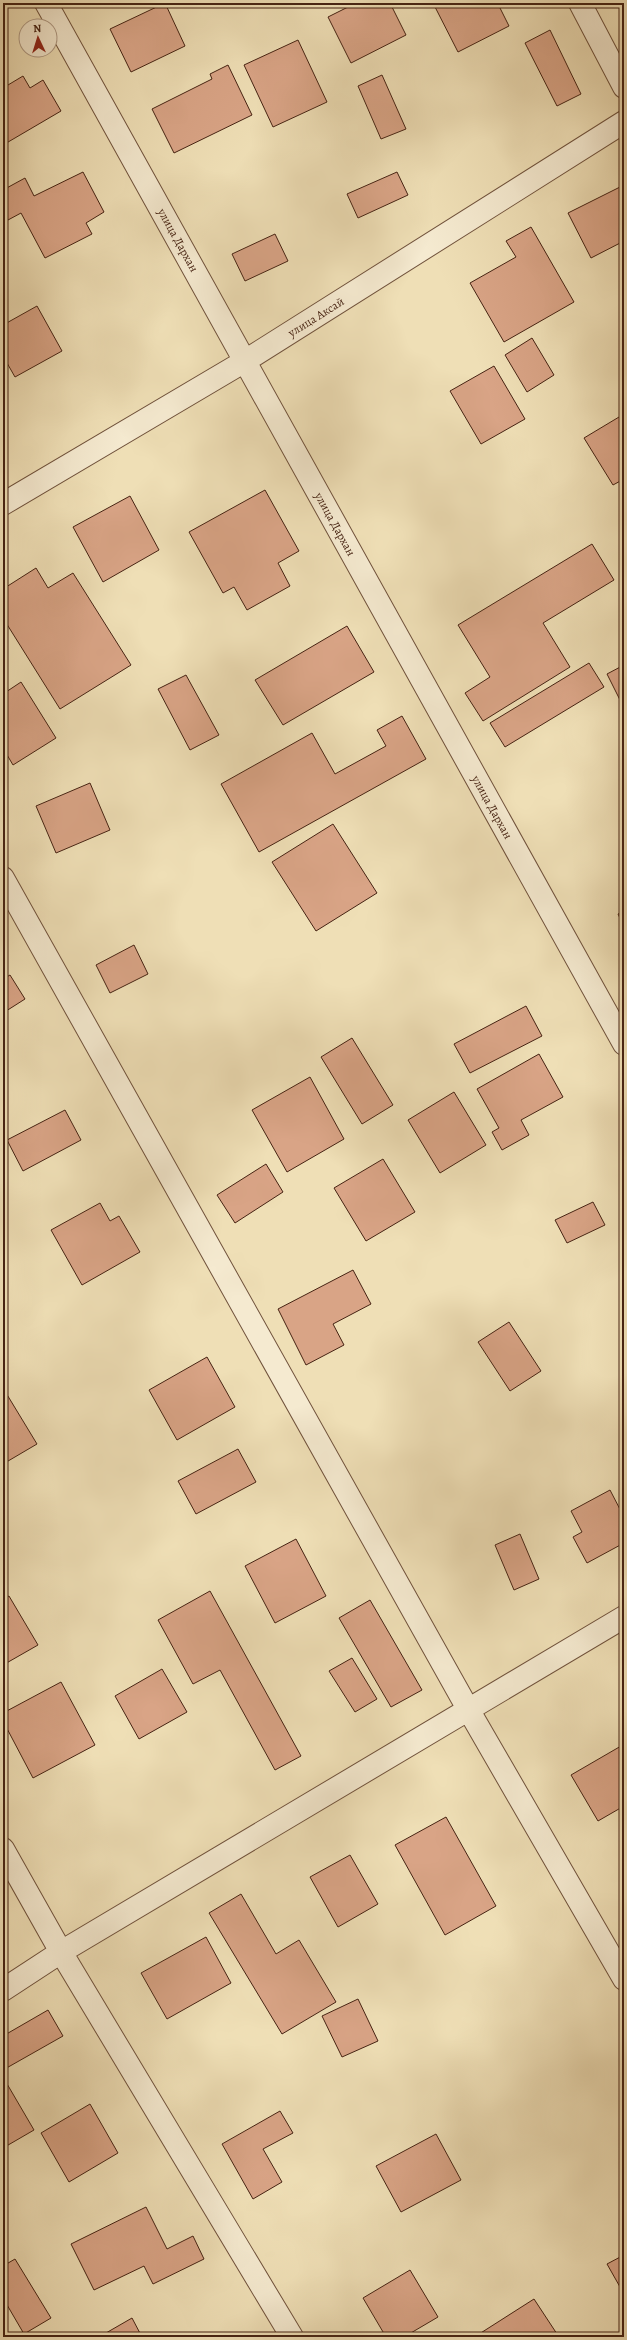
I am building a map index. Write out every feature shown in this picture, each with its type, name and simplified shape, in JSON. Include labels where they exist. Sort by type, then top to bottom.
[{"type":"street","name":"улица Дархан","points":[[46,3],[624,1044]]},
{"type":"street","points":[[580,3],[624,87]]},
{"type":"street","name":"улица Аксай","points":[[3,504],[245,361],[624,122]]},
{"type":"street","points":[[3,878],[468,1710],[624,1979]]},
{"type":"street","points":[[3,1990],[61,1952],[624,1617]]},
{"type":"street","points":[[3,1849],[61,1952],[292,2337]]},
{"type":"building","points":[[165,3],[185,46],[131,72],[110,29]]},
{"type":"building","points":[[356,3],[390,3],[406,35],[351,63],[328,17]]},
{"type":"building","points":[[433,3],[499,3],[498,4],[509,26],[458,52]]},
{"type":"building","points":[[550,30],[581,94],[557,106],[525,43]]},
{"type":"building","points":[[298,40],[327,102],[273,127],[244,65]]},
{"type":"building","points":[[228,65],[252,115],[174,153],[152,109],[212,79],[210,74]]},
{"type":"building","points":[[382,75],[406,129],[381,139],[358,86]]},
{"type":"building","points":[[23,76],[30,88],[43,80],[61,111],[3,145],[3,88]]},
{"type":"building","points":[[83,172],[104,212],[86,223],[92,234],[45,258],[21,213],[8,220],[3,211],[3,190],[25,178],[34,196]]},
{"type":"building","points":[[397,172],[408,195],[358,218],[347,194]]},
{"type":"building","points":[[624,185],[624,241],[591,258],[568,213]]},
{"type":"building","points":[[531,227],[574,302],[504,342],[470,283],[516,257],[506,241]]},
{"type":"building","points":[[275,234],[288,261],[245,281],[232,254]]},
{"type":"building","points":[[37,306],[62,351],[15,377],[3,356],[3,325]]},
{"type":"building","points":[[532,338],[554,375],[527,392],[505,355]]},
{"type":"building","points":[[494,366],[525,419],[481,444],[450,391]]},
{"type":"building","points":[[624,414],[624,479],[613,485],[584,438]]},
{"type":"building","points":[[265,490],[299,551],[278,563],[290,586],[247,610],[234,587],[223,593],[189,532]]},
{"type":"building","points":[[130,496],[159,550],[103,582],[73,527]]},
{"type":"building","points":[[592,544],[614,580],[543,623],[570,667],[483,721],[465,693],[490,677],[458,625]]},
{"type":"building","points":[[36,568],[48,588],[73,573],[131,665],[60,709],[3,618],[3,589]]},
{"type":"building","points":[[347,626],[374,672],[283,725],[255,680]]},
{"type":"building","points":[[3,646],[7,653],[3,655]]},
{"type":"building","points":[[589,663],[604,687],[505,747],[490,723]]},
{"type":"building","points":[[624,665],[624,708],[607,674]]},
{"type":"building","points":[[186,675],[219,735],[190,750],[158,689]]},
{"type":"building","points":[[21,682],[56,738],[13,765],[3,748],[3,694]]},
{"type":"building","points":[[402,716],[426,759],[259,852],[221,784],[312,733],[335,774],[386,746],[377,730]]},
{"type":"building","points":[[90,783],[110,830],[56,853],[36,806]]},
{"type":"building","points":[[333,824],[377,893],[316,931],[272,862]]},
{"type":"building","points":[[624,911],[624,927],[618,914]]},
{"type":"building","points":[[134,945],[148,974],[110,993],[96,965]]},
{"type":"building","points":[[10,975],[25,999],[3,1013],[3,979]]},
{"type":"building","points":[[526,1006],[542,1036],[470,1073],[454,1044]]},
{"type":"building","points":[[352,1038],[393,1105],[362,1124],[321,1057]]},
{"type":"building","points":[[539,1054],[563,1097],[521,1120],[529,1135],[502,1150],[492,1132],[499,1128],[477,1089]]},
{"type":"building","points":[[310,1077],[344,1139],[287,1172],[252,1110]]},
{"type":"building","points":[[454,1092],[486,1145],[440,1173],[408,1120]]},
{"type":"building","points":[[65,1110],[81,1140],[23,1171],[7,1140]]},
{"type":"building","points":[[383,1159],[415,1212],[366,1241],[334,1188]]},
{"type":"building","points":[[266,1164],[283,1192],[235,1223],[217,1195]]},
{"type":"building","points":[[593,1202],[605,1225],[567,1243],[555,1220]]},
{"type":"building","points":[[100,1203],[110,1221],[119,1216],[140,1252],[82,1285],[51,1230]]},
{"type":"building","points":[[353,1270],[371,1304],[333,1324],[344,1345],[306,1365],[278,1309]]},
{"type":"building","points":[[509,1322],[541,1371],[510,1391],[478,1342]]},
{"type":"building","points":[[207,1357],[235,1407],[177,1440],[149,1390]]},
{"type":"building","points":[[3,1388],[37,1444],[3,1464]]},
{"type":"building","points":[[238,1449],[256,1482],[196,1514],[178,1481]]},
{"type":"building","points":[[610,1490],[624,1517],[624,1543],[587,1563],[573,1537],[582,1532],[571,1511]]},
{"type":"building","points":[[520,1534],[539,1579],[514,1590],[495,1545]]},
{"type":"building","points":[[296,1539],[326,1596],[275,1623],[245,1566]]},
{"type":"building","points":[[210,1591],[301,1756],[275,1770],[220,1670],[193,1684],[158,1620]]},
{"type":"building","points":[[9,1596],[38,1645],[3,1665],[3,1599]]},
{"type":"building","points":[[370,1600],[422,1690],[391,1707],[339,1618]]},
{"type":"building","points":[[352,1658],[377,1699],[355,1712],[329,1671]]},
{"type":"building","points":[[162,1669],[187,1712],[139,1739],[115,1696]]},
{"type":"building","points":[[61,1682],[95,1745],[33,1778],[3,1721],[3,1713]]},
{"type":"building","points":[[621,1746],[624,1750],[624,1806],[598,1821],[571,1775]]},
{"type":"building","points":[[446,1817],[496,1906],[445,1935],[395,1845]]},
{"type":"building","points":[[350,1855],[378,1904],[338,1927],[310,1877]]},
{"type":"building","points":[[241,1894],[276,1954],[299,1940],[336,2002],[282,2034],[209,1913]]},
{"type":"building","points":[[206,1937],[231,1983],[167,2019],[141,1973]]},
{"type":"building","points":[[358,1999],[378,2041],[342,2057],[322,2016]]},
{"type":"building","points":[[48,2010],[63,2036],[3,2070],[3,2036]]},
{"type":"building","points":[[3,2077],[34,2130],[3,2148]]},
{"type":"building","points":[[90,2104],[118,2153],[69,2182],[41,2133]]},
{"type":"building","points":[[280,2111],[293,2133],[263,2149],[282,2182],[253,2199],[222,2144]]},
{"type":"building","points":[[436,2134],[461,2180],[401,2212],[376,2166]]},
{"type":"building","points":[[146,2207],[167,2249],[193,2236],[204,2259],[153,2284],[144,2266],[94,2290],[71,2244]]},
{"type":"building","points":[[624,2255],[624,2294],[607,2264]]},
{"type":"building","points":[[15,2259],[51,2318],[24,2334],[3,2298],[3,2266]]},
{"type":"building","points":[[410,2270],[438,2317],[404,2337],[386,2337],[363,2298]]},
{"type":"building","points":[[534,2299],[559,2337],[476,2336]]},
{"type":"building","points":[[132,2318],[142,2337],[99,2337]]}]
